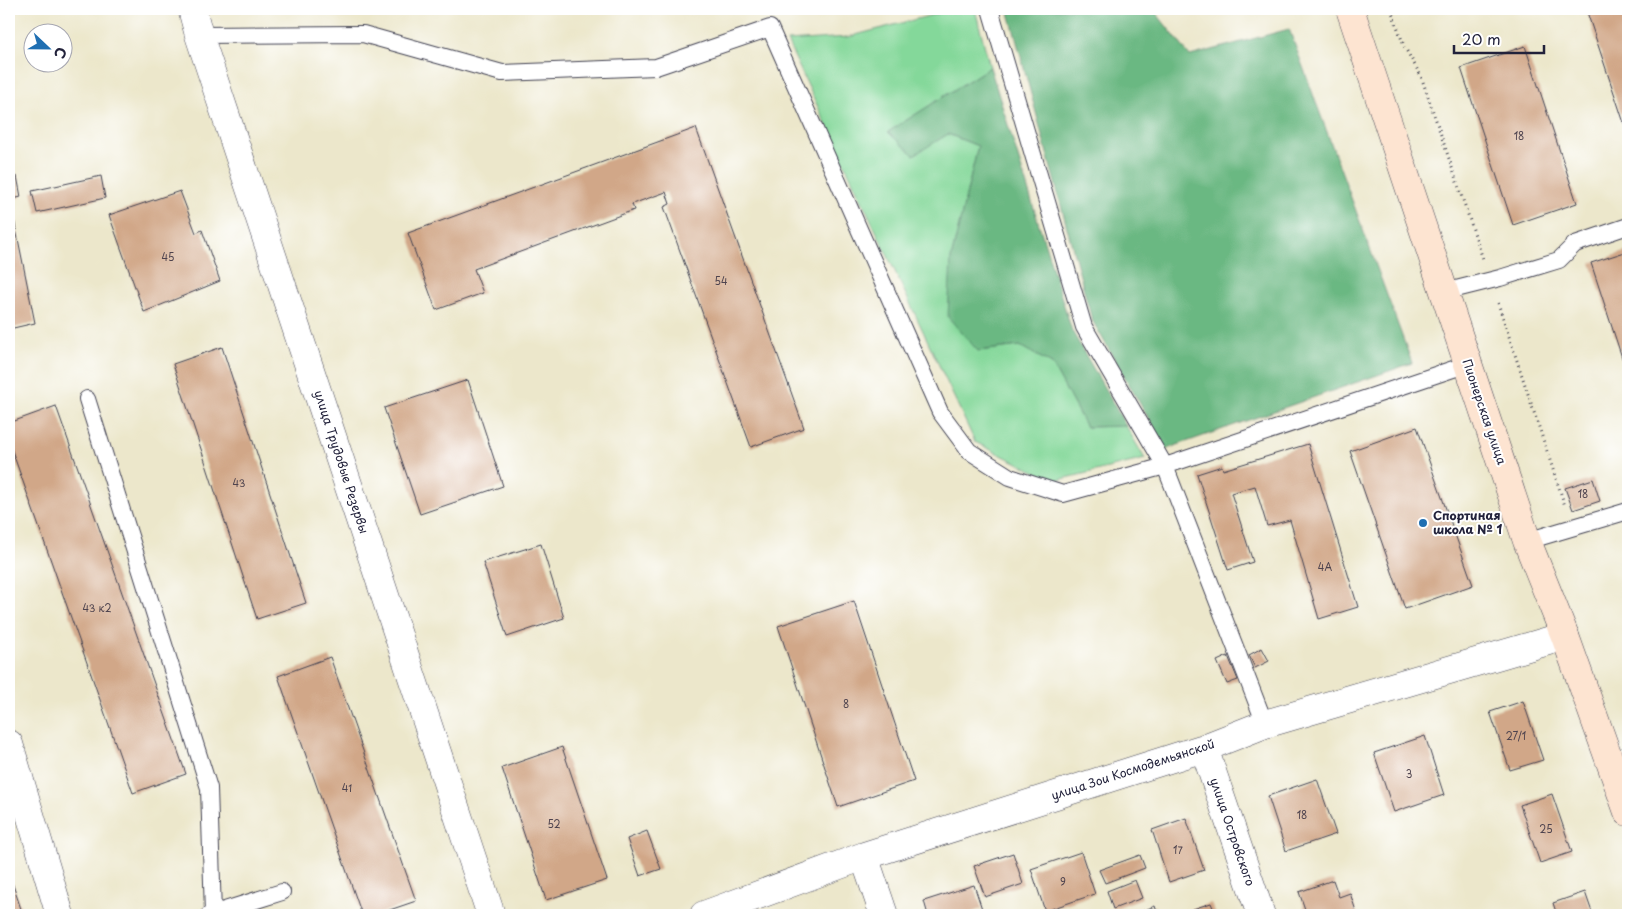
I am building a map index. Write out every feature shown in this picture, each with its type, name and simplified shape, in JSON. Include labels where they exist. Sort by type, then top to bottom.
[{"type":"street","name":"улица Трудовые Резервы","points":[[192,9],[491,915]]},
{"type":"street","name":"Пионерская улица","points":[[1350,9],[1527,541],[1565,636],[1628,812]]},
{"type":"street","name":"улица Зои Космодемьянской","points":[[704,915],[864,856],[1204,748],[1266,724],[1565,636]]},
{"type":"street","points":[[9,744],[60,915]]},
{"type":"street","name":"улица Островского","points":[[1204,748],[1261,915]]},
{"type":"street","points":[[864,856],[884,915]]},
{"type":"lane","points":[[990,9],[1084,327],[1165,466],[1266,724]]},
{"type":"lane","points":[[200,35],[363,34],[502,73],[656,66],[770,28],[940,412],[969,451],[1010,477],[1062,494],[1165,466],[1468,364]]},
{"type":"lane","points":[[1444,292],[1500,278],[1559,260],[1575,244],[1628,226]]},
{"type":"lane","points":[[88,399],[209,788],[211,914],[282,892]]},
{"type":"lane","points":[[1527,541],[1628,511]]},
{"type":"green space","points":[[955,9],[975,9],[990,67],[888,132],[914,154],[948,134],[978,146],[951,259],[978,351],[1020,346],[1052,364],[1086,427],[1126,426],[1145,459],[1054,481],[975,442],[787,41],[848,37]]},
{"type":"green space","points":[[1008,9],[1153,9],[1190,56],[1289,29],[1412,363],[1166,449],[1092,320]]},
{"type":"green space","points":[[990,67],[1072,331],[1126,426],[1086,427],[1052,364],[1020,346],[978,351],[948,317],[951,259],[978,146],[948,134],[914,155],[888,132]]},
{"type":"building","points":[[1586,9],[1628,9],[1628,135]]},
{"type":"building","points":[[1525,46],[1577,203],[1513,225],[1461,68]]},
{"type":"building","points":[[696,128],[804,428],[751,447],[664,207],[670,204],[666,192],[632,204],[634,210],[474,269],[483,293],[436,310],[408,233]]},
{"type":"building","points":[[17,176],[21,197],[9,200],[9,177]]},
{"type":"building","points":[[101,176],[105,198],[37,213],[32,191]]},
{"type":"building","points":[[180,191],[196,233],[202,230],[220,281],[144,312],[109,215]]},
{"type":"building","points":[[14,219],[35,323],[9,329],[9,220]]},
{"type":"building","points":[[1628,251],[1628,376],[1591,263]]},
{"type":"building","points":[[222,347],[306,603],[257,619],[173,364]]},
{"type":"building","points":[[468,380],[503,486],[420,514],[384,408]]},
{"type":"building","points":[[56,406],[186,774],[133,793],[9,442],[9,423]]},
{"type":"building","points":[[1417,427],[1473,585],[1405,609],[1350,451]]},
{"type":"building","points":[[1308,444],[1358,607],[1319,619],[1290,520],[1267,526],[1255,486],[1231,493],[1253,562],[1228,570],[1197,474],[1222,466],[1223,470]]},
{"type":"building","points":[[1593,479],[1600,501],[1573,510],[1565,488]]},
{"type":"building","points":[[541,544],[564,618],[507,637],[483,562]]},
{"type":"building","points":[[854,601],[914,781],[838,807],[778,626]]},
{"type":"building","points":[[1262,648],[1269,661],[1255,668],[1249,655]]},
{"type":"building","points":[[1228,656],[1238,680],[1227,684],[1217,661]]},
{"type":"building","points":[[330,657],[416,901],[375,915],[362,915],[278,676]]},
{"type":"building","points":[[1523,701],[1543,760],[1510,770],[1490,712]]},
{"type":"building","points":[[1425,736],[1444,795],[1394,812],[1374,753]]},
{"type":"building","points":[[562,747],[607,880],[546,900],[502,768]]},
{"type":"building","points":[[1317,779],[1336,834],[1286,851],[1268,796]]},
{"type":"building","points":[[1552,794],[1572,852],[1540,863],[1520,805]]},
{"type":"building","points":[[1186,818],[1204,870],[1169,882],[1152,830]]},
{"type":"building","points":[[647,831],[661,869],[640,876],[627,839]]},
{"type":"building","points":[[1081,852],[1095,894],[1045,911],[1031,869]]},
{"type":"building","points":[[1013,853],[1023,884],[985,897],[974,866]]},
{"type":"building","points":[[1140,855],[1145,868],[1105,883],[1099,870]]},
{"type":"building","points":[[9,873],[23,915],[9,915]]},
{"type":"building","points":[[1135,880],[1142,898],[1113,909],[1107,891]]},
{"type":"building","points":[[1333,880],[1339,897],[1350,893],[1357,914],[1307,915],[1299,892]]},
{"type":"building","points":[[974,885],[982,909],[964,915],[928,915],[924,901]]},
{"type":"building","points":[[1585,892],[1593,915],[1557,915],[1553,903]]},
{"type":"building","points":[[1211,903],[1216,915],[1175,915]]},
{"type":"building","points":[[1155,906],[1158,915],[1131,915]]},
{"type":"place","name":"Спортиная школа № 1","points":[[1423,523]]}]
